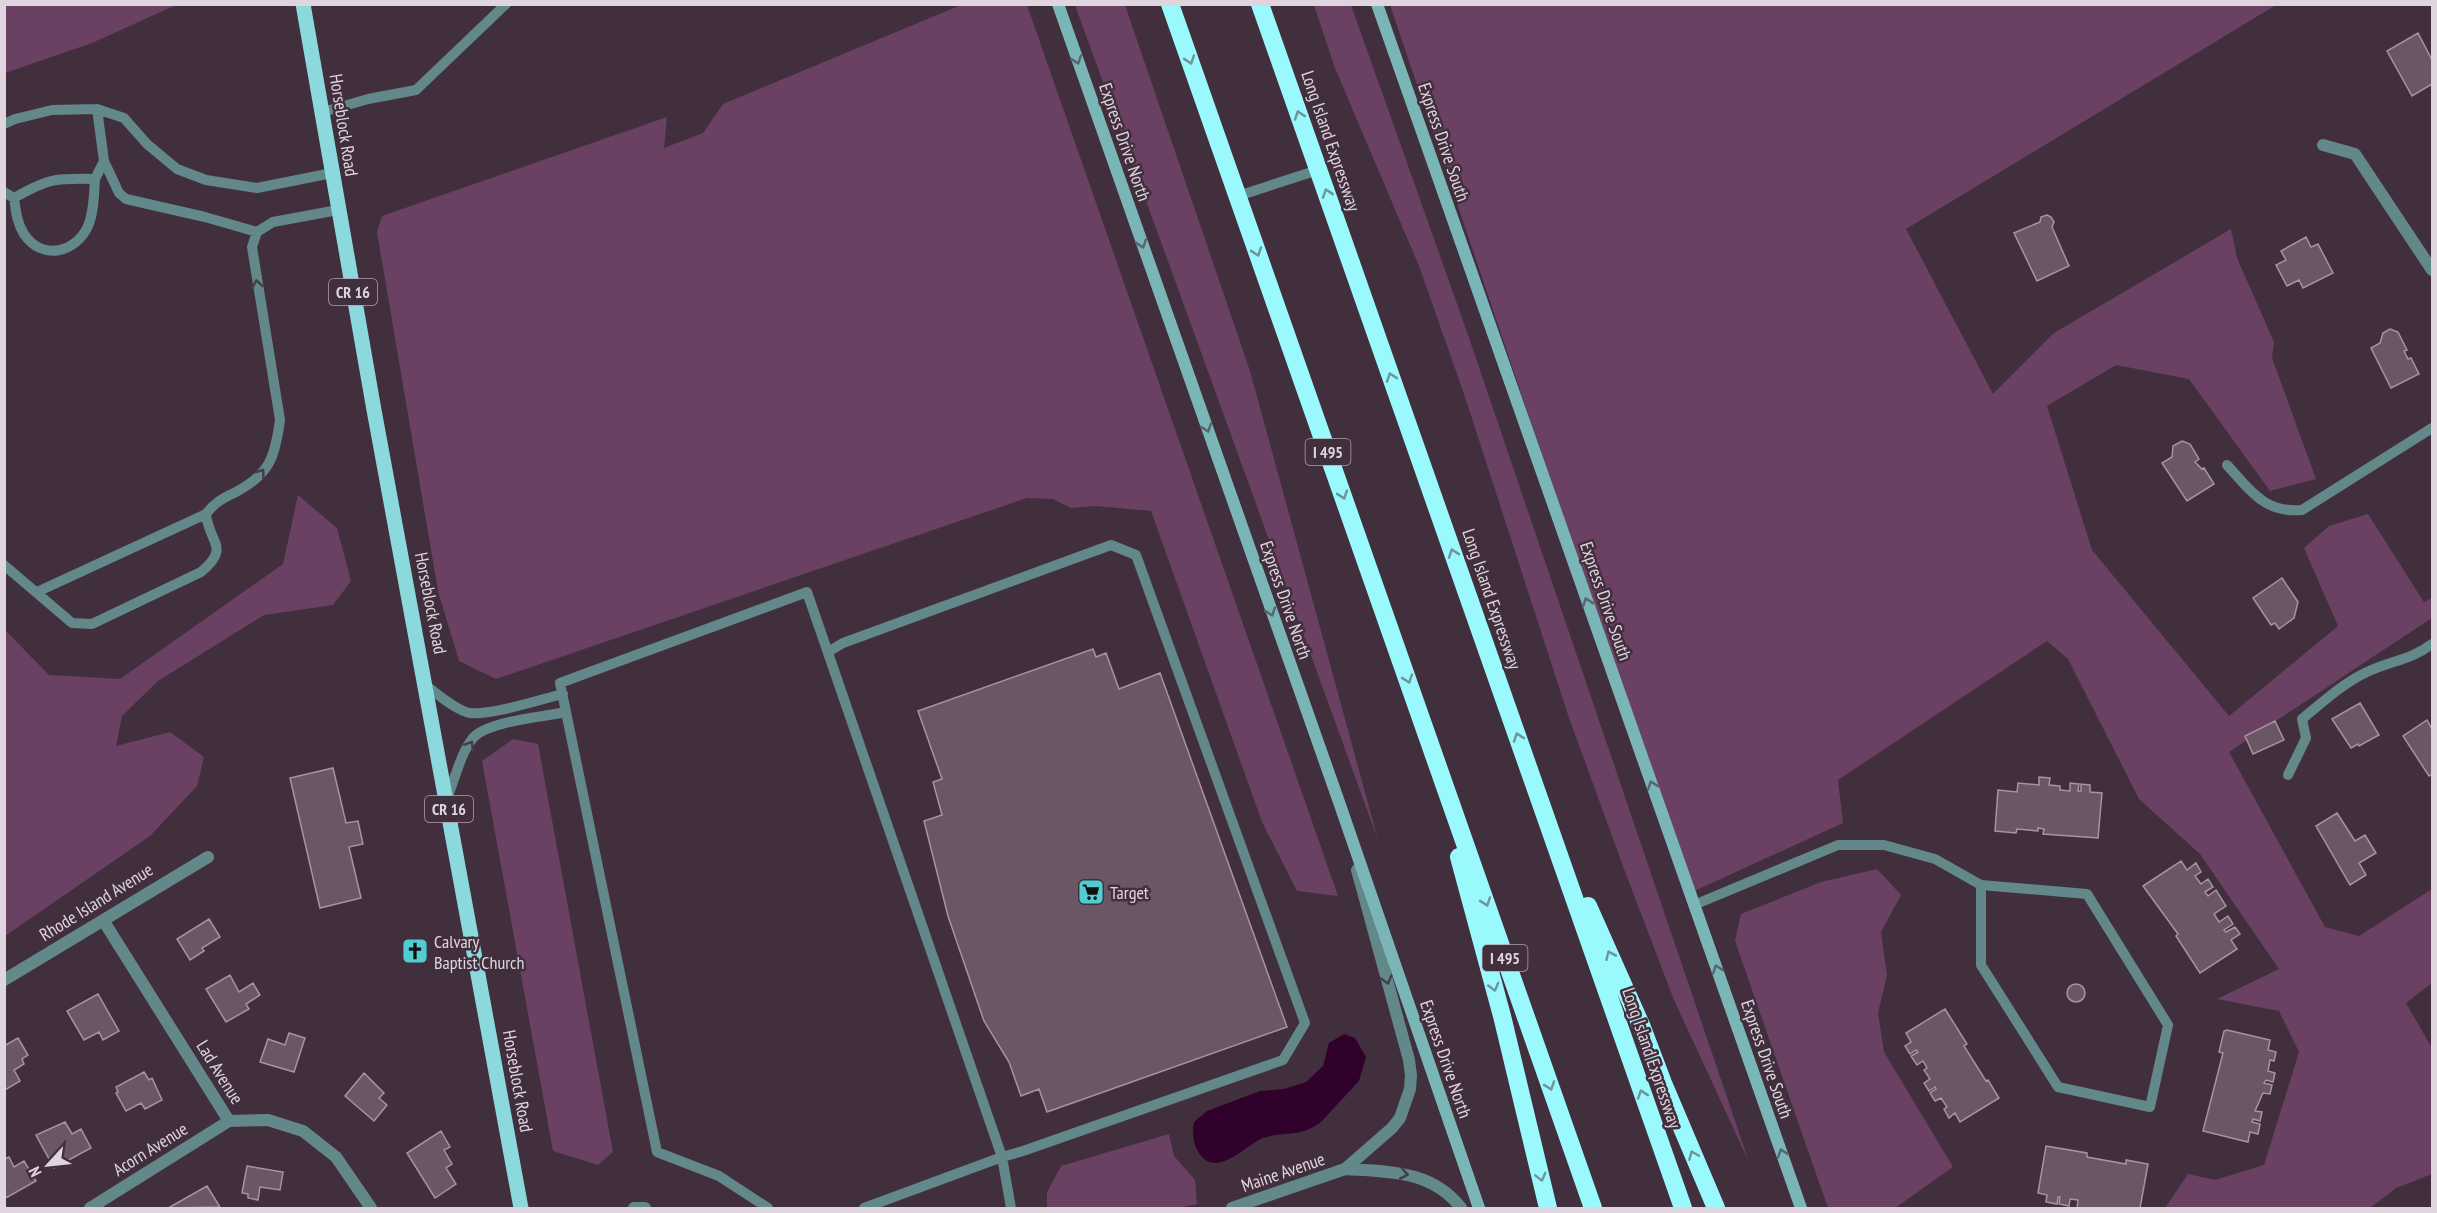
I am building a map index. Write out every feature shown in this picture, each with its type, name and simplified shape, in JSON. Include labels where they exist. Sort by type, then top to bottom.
[{"type":"highway","name":"I 495","points":[[1170,4],[1593,1209]]},
{"type":"highway","name":"Long Island Expressway","points":[[1260,4],[1683,1209]]},
{"type":"highway","points":[[1418,708],[1502,1016],[1548,1209]]},
{"type":"highway","points":[[1537,793],[1641,1025],[1667,1094],[1716,1209]]},
{"type":"main road","name":"Horseblock Road","points":[[303,4],[338,210],[521,1209]]},
{"type":"main road","name":"Express Drive North","points":[[1058,4],[1339,802],[1479,1209]]},
{"type":"main road","name":"Express Drive South","points":[[1377,4],[1801,1209]]},
{"type":"street","points":[[2323,145],[2355,154],[2433,270]]},
{"type":"street","points":[[1339,802],[1409,1060],[1411,1075],[1406,1103],[1392,1128],[1346,1169]]},
{"type":"street","name":"Rhode Island Avenue","points":[[4,980],[208,856]]},
{"type":"street","name":"Lad Avenue","points":[[103,920],[229,1121],[268,1120],[303,1131],[336,1157],[371,1209]]},
{"type":"street","name":"Acorn Avenue","points":[[90,1209],[229,1121]]},
{"type":"street","points":[[1346,1169],[1410,1174],[1438,1186],[1461,1209]]},
{"type":"street","name":"Maine Avenue","points":[[1233,1209],[1346,1169]]},
{"type":"street","points":[[634,1209],[645,1209]]},
{"type":"lane","points":[[323,112],[368,99],[416,90],[506,4]]},
{"type":"lane","points":[[97,109],[104,161],[118,193],[126,200],[205,217],[257,232]]},
{"type":"lane","points":[[4,124],[52,110],[97,109],[124,118],[147,144],[177,169],[206,180],[256,188],[332,173]]},
{"type":"lane","points":[[14,198],[16,218],[26,236],[42,249],[61,251],[79,240],[89,225],[96,179],[104,161]]},
{"type":"lane","points":[[1238,196],[1318,170]]},
{"type":"lane","points":[[14,198],[39,184],[59,178],[96,179]]},
{"type":"lane","points":[[4,192],[14,198]]},
{"type":"lane","points":[[37,592],[206,514],[213,504],[255,482],[265,471],[277,442],[280,420],[252,247],[257,232],[273,222],[338,210]]},
{"type":"lane","points":[[2227,465],[2260,501],[2280,511],[2302,510],[2433,428]]},
{"type":"lane","points":[[4,566],[72,623],[92,624],[201,572],[214,561],[218,546],[207,525],[206,514]]},
{"type":"lane","points":[[828,652],[843,643],[1111,545],[1136,555],[1305,1023],[1283,1060],[1002,1157],[864,1209]]},
{"type":"lane","points":[[768,1209],[718,1176],[657,1152],[560,683],[807,592],[1002,1157],[1011,1209]]},
{"type":"lane","points":[[2288,775],[2307,738],[2302,719],[2339,690],[2368,672],[2418,655],[2433,644]]},
{"type":"lane","points":[[427,686],[446,701],[470,713],[502,709],[563,694]]},
{"type":"lane","points":[[447,798],[474,737],[491,727],[566,712]]},
{"type":"lane","points":[[1694,905],[1838,845],[1884,845],[1935,859],[1981,885],[2087,894],[2168,1024],[2150,1107],[2058,1087],[1981,965],[1981,885]]},
{"type":"shaded area","points":[[4,5],[176,5],[92,43],[5,73]]},
{"type":"shaded area","points":[[961,5],[1027,5],[1338,896],[1297,891],[1262,822],[1151,511],[1096,506],[1071,508],[1053,499],[1027,498],[496,679],[459,661],[438,591],[377,232],[382,216],[667,117],[664,148],[703,133],[723,104]]},
{"type":"shaded area","points":[[1075,5],[1125,5],[1250,371],[1378,840]]},
{"type":"shaded area","points":[[1314,5],[1351,5],[1466,329],[1749,1162],[1674,1000],[1627,877],[1568,715],[1465,397],[1419,266],[1335,68]]},
{"type":"shaded area","points":[[1390,5],[2276,5],[1906,229],[1993,394],[2054,333],[2231,229],[2237,258],[2274,342],[2272,358],[2316,479],[2270,491],[2189,379],[2116,365],[2047,406],[2092,550],[2229,716],[2338,626],[2304,548],[2329,526],[2368,514],[2424,602],[2432,598],[2432,618],[2229,752],[2325,927],[2359,936],[2432,889],[2432,983],[2406,1003],[2432,1048],[2432,1174],[2396,1188],[2370,1208],[2165,1208],[2188,1174],[2215,1180],[2264,1165],[2299,1052],[2279,1011],[2217,999],[2279,969],[2200,854],[2139,799],[2068,659],[2047,641],[1838,780],[1843,823],[1690,893]]},
{"type":"shaded area","points":[[298,495],[337,528],[351,581],[333,605],[264,615],[158,681],[122,716],[116,746],[170,732],[204,757],[197,786],[150,836],[5,936],[5,630],[49,675],[120,679],[283,564]]},
{"type":"shaded area","points":[[513,739],[538,744],[613,1152],[598,1165],[553,1151],[482,761]]},
{"type":"shaded area","points":[[1877,869],[1901,895],[1881,932],[1887,975],[1878,1013],[1884,1052],[1953,1167],[1895,1208],[1828,1208],[1735,941],[1741,914],[1821,882]]},
{"type":"shaded area","points":[[1344,1034],[1355,1038],[1366,1057],[1359,1081],[1321,1122],[1299,1132],[1263,1138],[1223,1162],[1214,1163],[1206,1160],[1199,1153],[1195,1146],[1194,1122],[1207,1111],[1260,1091],[1284,1089],[1306,1082],[1323,1066],[1329,1043]]},
{"type":"shaded area","points":[[1169,1134],[1174,1156],[1195,1180],[1197,1204],[1179,1208],[1047,1208],[1047,1192],[1061,1166]]},
{"type":"building","points":[[2418,33],[2432,60],[2432,84],[2412,96],[2387,51]]},
{"type":"building","points":[[2047,215],[2054,222],[2052,227],[2069,266],[2037,281],[2014,233],[2040,222],[2041,217]]},
{"type":"building","points":[[2306,237],[2311,247],[2318,244],[2333,273],[2303,288],[2299,280],[2287,286],[2276,265],[2286,260],[2281,251]]},
{"type":"building","points":[[2390,329],[2398,332],[2407,350],[2404,351],[2408,359],[2411,358],[2419,374],[2391,388],[2371,348],[2380,343],[2383,333]]},
{"type":"building","points":[[2182,441],[2190,444],[2199,459],[2195,462],[2202,469],[2204,468],[2214,484],[2187,501],[2162,463],[2172,457],[2173,446]]},
{"type":"building","points":[[2282,578],[2298,602],[2294,618],[2279,629],[2275,623],[2271,625],[2253,598]]},
{"type":"building","name":"Target","points":[[1093,649],[1096,657],[1106,653],[1119,689],[1160,673],[1287,1027],[1047,1112],[1039,1089],[1021,1096],[1009,1062],[984,1021],[948,916],[924,821],[942,815],[933,782],[942,779],[918,711]]},
{"type":"building","points":[[2360,703],[2379,735],[2351,748],[2332,719]]},
{"type":"building","points":[[2427,720],[2432,726],[2432,774],[2429,776],[2403,736]]},
{"type":"building","points":[[2275,721],[2284,740],[2253,754],[2245,736]]},
{"type":"building","points":[[333,768],[346,823],[358,821],[363,844],[349,847],[361,898],[320,908],[290,778]]},
{"type":"building","points":[[2039,777],[2050,778],[2049,785],[2060,786],[2060,790],[2070,791],[2070,783],[2079,784],[2078,791],[2081,791],[2081,784],[2090,785],[2090,792],[2102,793],[2098,838],[2043,834],[2044,829],[2038,828],[2038,831],[2017,829],[2016,833],[1995,831],[1998,790],[2017,792],[2018,783],[2039,785]]},
{"type":"building","points":[[2337,813],[2355,841],[2365,835],[2376,853],[2359,863],[2366,875],[2350,885],[2316,826]]},
{"type":"building","points":[[2181,861],[2187,870],[2196,863],[2201,872],[2195,876],[2201,884],[2208,879],[2213,887],[2205,892],[2208,896],[2216,890],[2226,906],[2214,914],[2219,922],[2228,916],[2233,924],[2224,930],[2226,932],[2235,927],[2240,934],[2231,940],[2237,949],[2200,973],[2176,936],[2178,934],[2143,886]]},
{"type":"building","points":[[209,919],[220,937],[202,948],[204,951],[190,960],[177,939]]},
{"type":"building","points":[[230,975],[239,992],[253,983],[260,995],[246,1004],[249,1009],[226,1022],[206,989]]},
{"type":"building","points":[[2076,984],[2082,987],[2085,993],[2082,999],[2076,1002],[2070,999],[2067,993],[2070,987]]},
{"type":"building","points":[[98,994],[119,1031],[103,1040],[99,1032],[84,1040],[67,1011]]},
{"type":"building","points":[[1945,1009],[1967,1044],[1964,1046],[1999,1098],[1960,1122],[1955,1113],[1949,1118],[1944,1109],[1947,1107],[1941,1098],[1935,1101],[1930,1093],[1936,1089],[1935,1087],[1929,1091],[1924,1083],[1930,1079],[1924,1070],[1927,1068],[1923,1061],[1917,1065],[1911,1056],[1918,1052],[1916,1050],[1910,1054],[1905,1046],[1911,1042],[1906,1033]]},
{"type":"building","points":[[2224,1031],[2270,1040],[2268,1050],[2276,1052],[2274,1061],[2270,1060],[2268,1071],[2275,1073],[2273,1082],[2266,1080],[2264,1083],[2272,1085],[2270,1094],[2263,1093],[2255,1111],[2262,1112],[2260,1121],[2253,1119],[2252,1122],[2260,1124],[2258,1134],[2250,1132],[2248,1142],[2203,1131],[2223,1053],[2219,1052]]},
{"type":"building","points":[[289,1033],[305,1038],[294,1072],[260,1062],[268,1039],[285,1045]]},
{"type":"building","points":[[18,1038],[28,1055],[22,1059],[24,1064],[14,1070],[20,1081],[5,1090],[4,1046]]},
{"type":"building","points":[[144,1072],[149,1080],[152,1078],[162,1100],[145,1109],[141,1103],[126,1111],[116,1093],[118,1092],[116,1087]]},
{"type":"building","points":[[364,1073],[384,1093],[379,1098],[387,1105],[374,1121],[345,1096]]},
{"type":"building","points":[[65,1122],[72,1134],[81,1129],[91,1148],[54,1168],[36,1135]]},
{"type":"building","points":[[441,1131],[450,1147],[444,1150],[452,1164],[446,1168],[456,1184],[435,1198],[407,1153]]},
{"type":"building","points":[[2046,1146],[2087,1153],[2087,1157],[2126,1164],[2126,1160],[2148,1164],[2140,1208],[2077,1208],[2078,1200],[2070,1199],[2069,1206],[2059,1204],[2060,1197],[2058,1197],[2057,1204],[2046,1202],[2047,1195],[2038,1193]]},
{"type":"building","points":[[9,1157],[14,1167],[24,1161],[36,1181],[4,1199],[4,1159]]},
{"type":"building","points":[[247,1166],[283,1172],[280,1190],[260,1187],[258,1200],[248,1198],[248,1194],[242,1193]]},
{"type":"building","points":[[207,1186],[220,1207],[170,1207]]},
{"type":"place","name":"Target","points":[[1091,892]]},
{"type":"place","name":"Calvary Baptist Church","points":[[415,951]]}]
